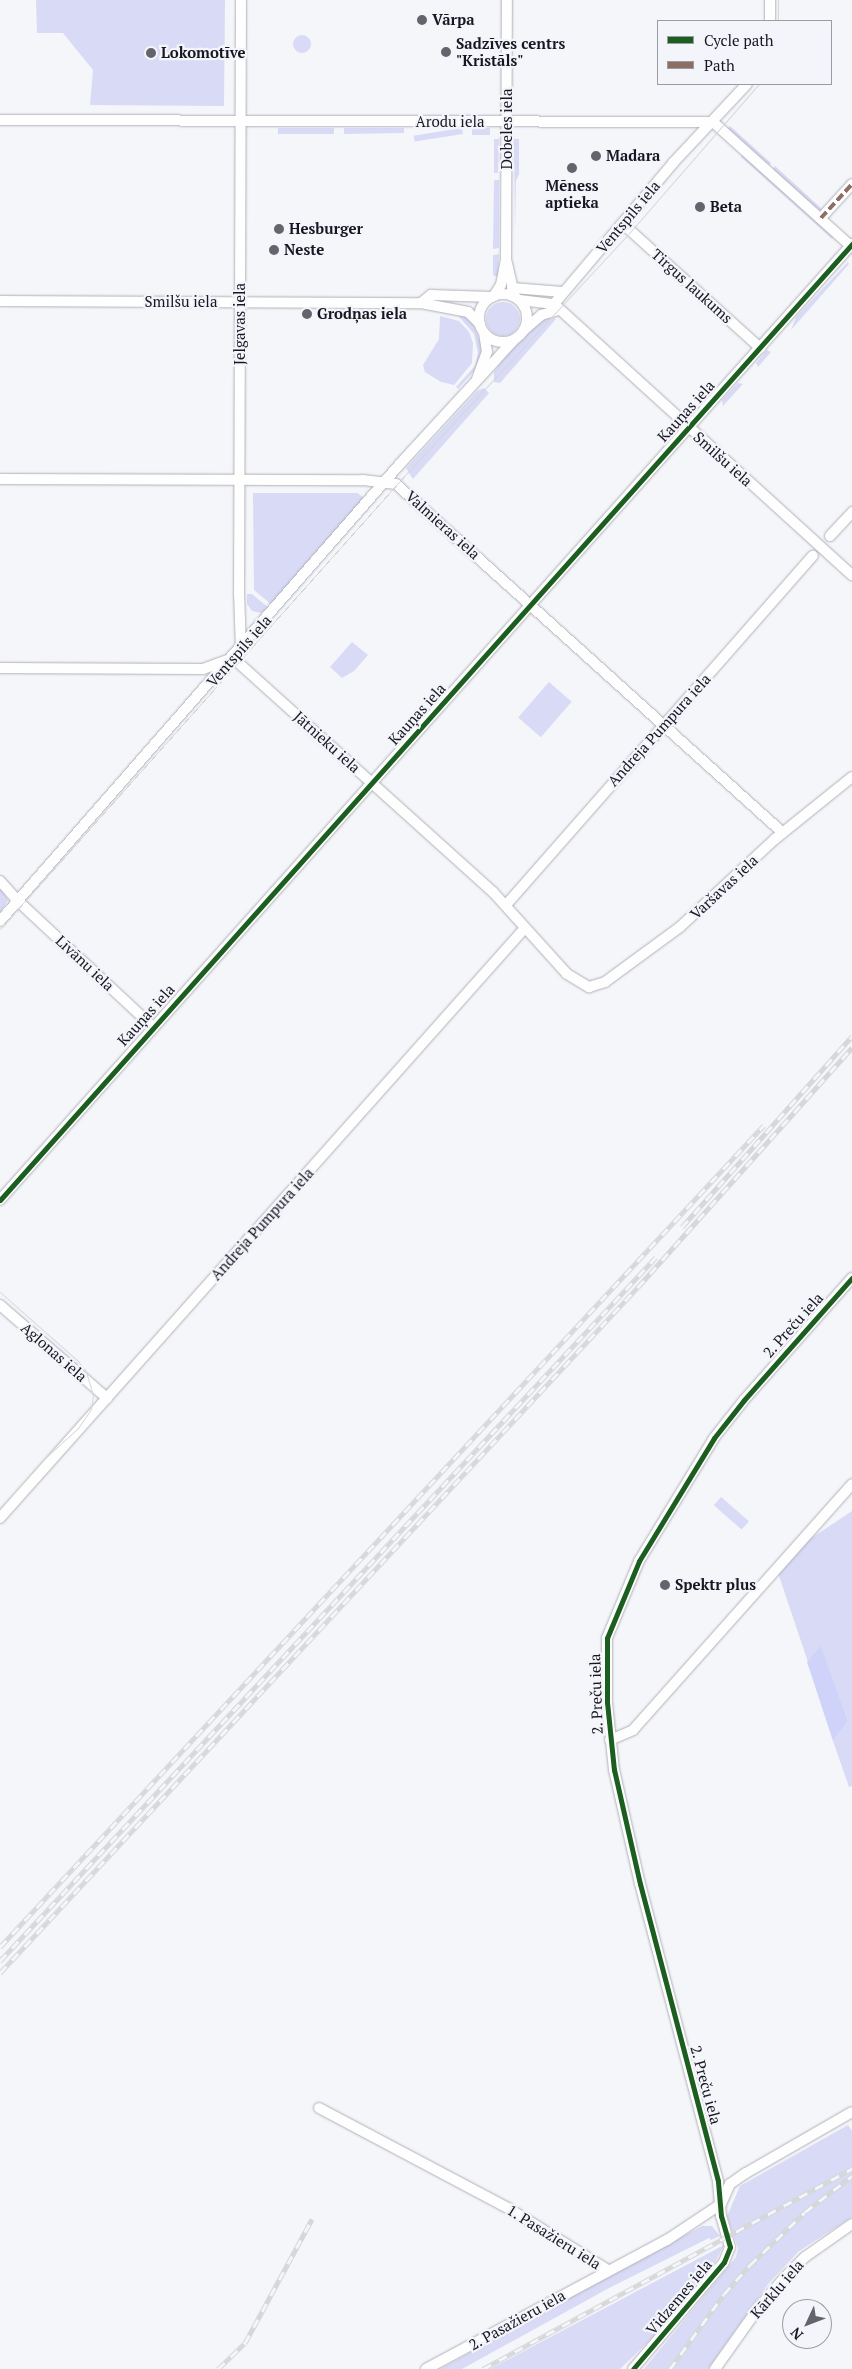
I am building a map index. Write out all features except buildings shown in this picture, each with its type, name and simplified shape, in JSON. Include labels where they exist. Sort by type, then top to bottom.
[{"type":"street","name":"Jelgavas iela","points":[[241,0],[239,480],[241,648]]},
{"type":"street","name":"Dobeles iela","points":[[506,258],[507,0]]},
{"type":"street","points":[[770,0],[770,20]]},
{"type":"street","name":"Ventspils iela","points":[[556,307],[564,292],[673,163],[746,85]]},
{"type":"street","name":"Arodu iela","points":[[0,120],[713,122]]},
{"type":"street","points":[[713,122],[852,245]]},
{"type":"street","points":[[820,218],[852,184]]},
{"type":"street","name":"Tirgus laukums","points":[[623,224],[760,348]]},
{"type":"street","name":"Kauņas iela","points":[[0,1200],[152,1026],[372,783],[852,245]]},
{"type":"street","points":[[506,258],[516,295],[527,315],[524,330]]},
{"type":"street","points":[[506,258],[501,284],[480,309],[482,328],[494,341],[515,339],[541,315],[556,307]]},
{"type":"street","points":[[492,296],[564,292]]},
{"type":"street","name":"Smilšu iela","points":[[421,303],[431,295],[492,296]]},
{"type":"street","points":[[516,295],[556,307]]},
{"type":"street","name":"Smilšu iela","points":[[0,301],[421,303],[468,312],[482,328]]},
{"type":"street","name":"Smilšu iela","points":[[556,307],[852,575]]},
{"type":"street","name":"Ventspils iela","points":[[477,379],[487,352],[482,328]]},
{"type":"street","name":"Ventspils iela","points":[[0,921],[477,379],[515,339]]},
{"type":"street","name":"Valmieras iela","points":[[0,479],[239,480],[396,484],[665,723],[783,832]]},
{"type":"street","points":[[830,536],[852,512]]},
{"type":"street","name":"Andreja Pumpura iela","points":[[506,904],[813,556]]},
{"type":"street","points":[[0,668],[203,669],[233,658]]},
{"type":"street","name":"Jātnieku iela","points":[[233,658],[506,904],[524,929],[533,934],[567,974],[590,987]]},
{"type":"street","name":"Varšavas iela","points":[[590,987],[605,982],[680,927],[783,832],[852,777]]},
{"type":"street","name":"Līvānu iela","points":[[0,881],[18,901],[152,1026]]},
{"type":"street","name":"Andreja Pumpura iela","points":[[0,1518],[524,929]]},
{"type":"street","name":"2. Preču iela","points":[[721,2204],[718,2180],[640,1884],[610,1740],[607,1638],[639,1561],[719,1431],[852,1278]]},
{"type":"street","name":"Aglonas iela","points":[[0,1305],[107,1398]]},
{"type":"street","points":[[610,1740],[634,1730],[852,1484]]},
{"type":"street","name":"1. Pasažieru iela","points":[[319,2108],[508,2208],[608,2270],[667,2240],[721,2204],[730,2184],[852,2112]]},
{"type":"street","name":"Vidzemes iela","points":[[633,2369],[724,2262],[730,2247],[721,2204]]},
{"type":"street","name":"Kārklu iela","points":[[715,2369],[759,2306],[783,2279],[805,2257],[852,2224]]},
{"type":"street","name":"2. Pasažieru iela","points":[[426,2369],[608,2270]]},
{"type":"shaded area","name":"Lokomotīve","points":[[36,0],[225,0],[224,106],[90,105],[93,70],[63,33],[37,33]]},
{"type":"shaded area","points":[[302,35],[310,40],[311,44],[306,52],[302,53],[294,48],[293,44],[298,36]]},
{"type":"shaded area","points":[[730,126],[771,163],[769,165],[728,129]]},
{"type":"shaded area","points":[[278,128],[334,128],[334,134],[278,134]]},
{"type":"shaded area","points":[[344,128],[404,128],[404,133],[344,134]]},
{"type":"shaded area","points":[[462,128],[463,134],[415,142],[414,136]]},
{"type":"shaded area","points":[[472,128],[490,128],[490,135],[472,135]]},
{"type":"shaded area","points":[[494,139],[499,139],[498,173],[494,173]]},
{"type":"shaded area","points":[[514,139],[519,139],[519,174],[516,181],[515,231]]},
{"type":"shaded area","points":[[742,155],[833,237],[832,239],[741,156]]},
{"type":"shaded area","points":[[775,166],[822,209],[820,211],[773,169]]},
{"type":"shaded area","points":[[494,180],[499,180],[499,248],[493,249]]},
{"type":"shaded area","points":[[499,254],[498,277],[493,275],[493,255]]},
{"type":"shaded area","points":[[848,262],[849,264],[791,330],[796,317]]},
{"type":"shaded area","points":[[503,302],[510,303],[515,307],[519,312],[519,326],[515,331],[510,335],[503,336],[496,335],[491,331],[487,326],[486,319],[487,312],[491,307],[496,303]]},
{"type":"shaded area","points":[[455,312],[463,314],[472,322],[484,350],[475,370],[458,389],[456,387],[475,366],[478,353],[474,334]]},
{"type":"shaded area","points":[[440,316],[459,321],[469,332],[473,343],[472,363],[454,385],[441,382],[425,372],[423,365],[439,339]]},
{"type":"shaded area","points":[[550,317],[556,319],[500,383],[494,382],[494,372],[507,354],[533,326]]},
{"type":"shaded area","points":[[767,350],[771,352],[758,367],[756,363]]},
{"type":"shaded area","points":[[738,383],[743,384],[723,406],[722,400]]},
{"type":"shaded area","points":[[484,388],[489,393],[413,479],[406,468],[477,391]]},
{"type":"shaded area","points":[[253,493],[357,493],[363,497],[362,503],[272,605],[254,590]]},
{"type":"shaded area","points":[[247,594],[252,594],[269,608],[261,613],[252,611],[247,604]]},
{"type":"shaded area","points":[[352,642],[368,655],[354,671],[342,678],[330,667]]},
{"type":"shaded area","points":[[549,682],[572,702],[541,737],[518,717]]},
{"type":"shaded area","points":[[0,887],[8,900],[0,913]]},
{"type":"shaded area","points":[[721,1497],[749,1521],[742,1530],[714,1505]]},
{"type":"shaded area","points":[[852,1511],[852,1786],[849,1787],[833,1741],[848,1721],[821,1647],[808,1662],[778,1573],[807,1541]]},
{"type":"shaded area","points":[[821,1646],[848,1721],[833,1741],[807,1662]]},
{"type":"shaded area","points":[[848,2125],[852,2131],[852,2217],[799,2251],[768,2284],[708,2369],[644,2369],[736,2257],[738,2248],[727,2216],[740,2186]]},
{"type":"shaded area","points":[[702,2226],[712,2226],[720,2236],[711,2240],[709,2238],[609,2288],[462,2369],[440,2369]]},
{"type":"shaded area","points":[[724,2245],[713,2266],[653,2337],[620,2369],[490,2369]]},
{"type":"tram line","points":[[778,0],[778,20]]},
{"type":"tram line","points":[[0,929],[407,473],[631,231],[758,85]]},
{"type":"tram line","points":[[0,1292],[78,1361],[86,1372],[93,1395],[91,1409],[78,1428],[45,1458],[0,1508]]},
{"type":"railway","points":[[682,1227],[852,1036]]},
{"type":"railway","points":[[0,1973],[638,1287],[852,1048]]},
{"type":"railway","points":[[0,1947],[764,1125]]},
{"type":"railway","points":[[0,1961],[656,1257]]},
{"type":"railway","points":[[483,2369],[852,2169]]},
{"type":"railway","points":[[670,2369],[724,2294],[750,2265],[805,2212],[852,2176]]},
{"type":"railway","points":[[218,2369],[245,2343],[312,2219]]},
{"type":"marked path","points":[[821,218],[852,184]]},
{"type":"cycle path","points":[[0,1200],[852,244]]},
{"type":"cycle path","points":[[633,2369],[724,2262],[730,2247],[721,2216],[718,2181],[640,1884],[614,1770],[607,1702],[607,1638],[639,1561],[714,1438],[744,1400],[852,1278]]},
{"type":"place","name":"Vārpa","points":[[422,20]]},
{"type":"place","name":"Sadzīves centrs \"Kristāls\"","points":[[446,52]]},
{"type":"place","name":"Lokomotīve","points":[[151,53]]},
{"type":"place","name":"Madara","points":[[596,156]]},
{"type":"place","name":"Mēness aptieka","points":[[572,168]]},
{"type":"place","name":"Beta","points":[[700,207]]},
{"type":"place","name":"Hesburger","points":[[279,229]]},
{"type":"place","name":"Neste","points":[[274,250]]},
{"type":"place","name":"Grodņas iela","points":[[307,314]]},
{"type":"place","name":"Spektr plus","points":[[665,1585]]}]
